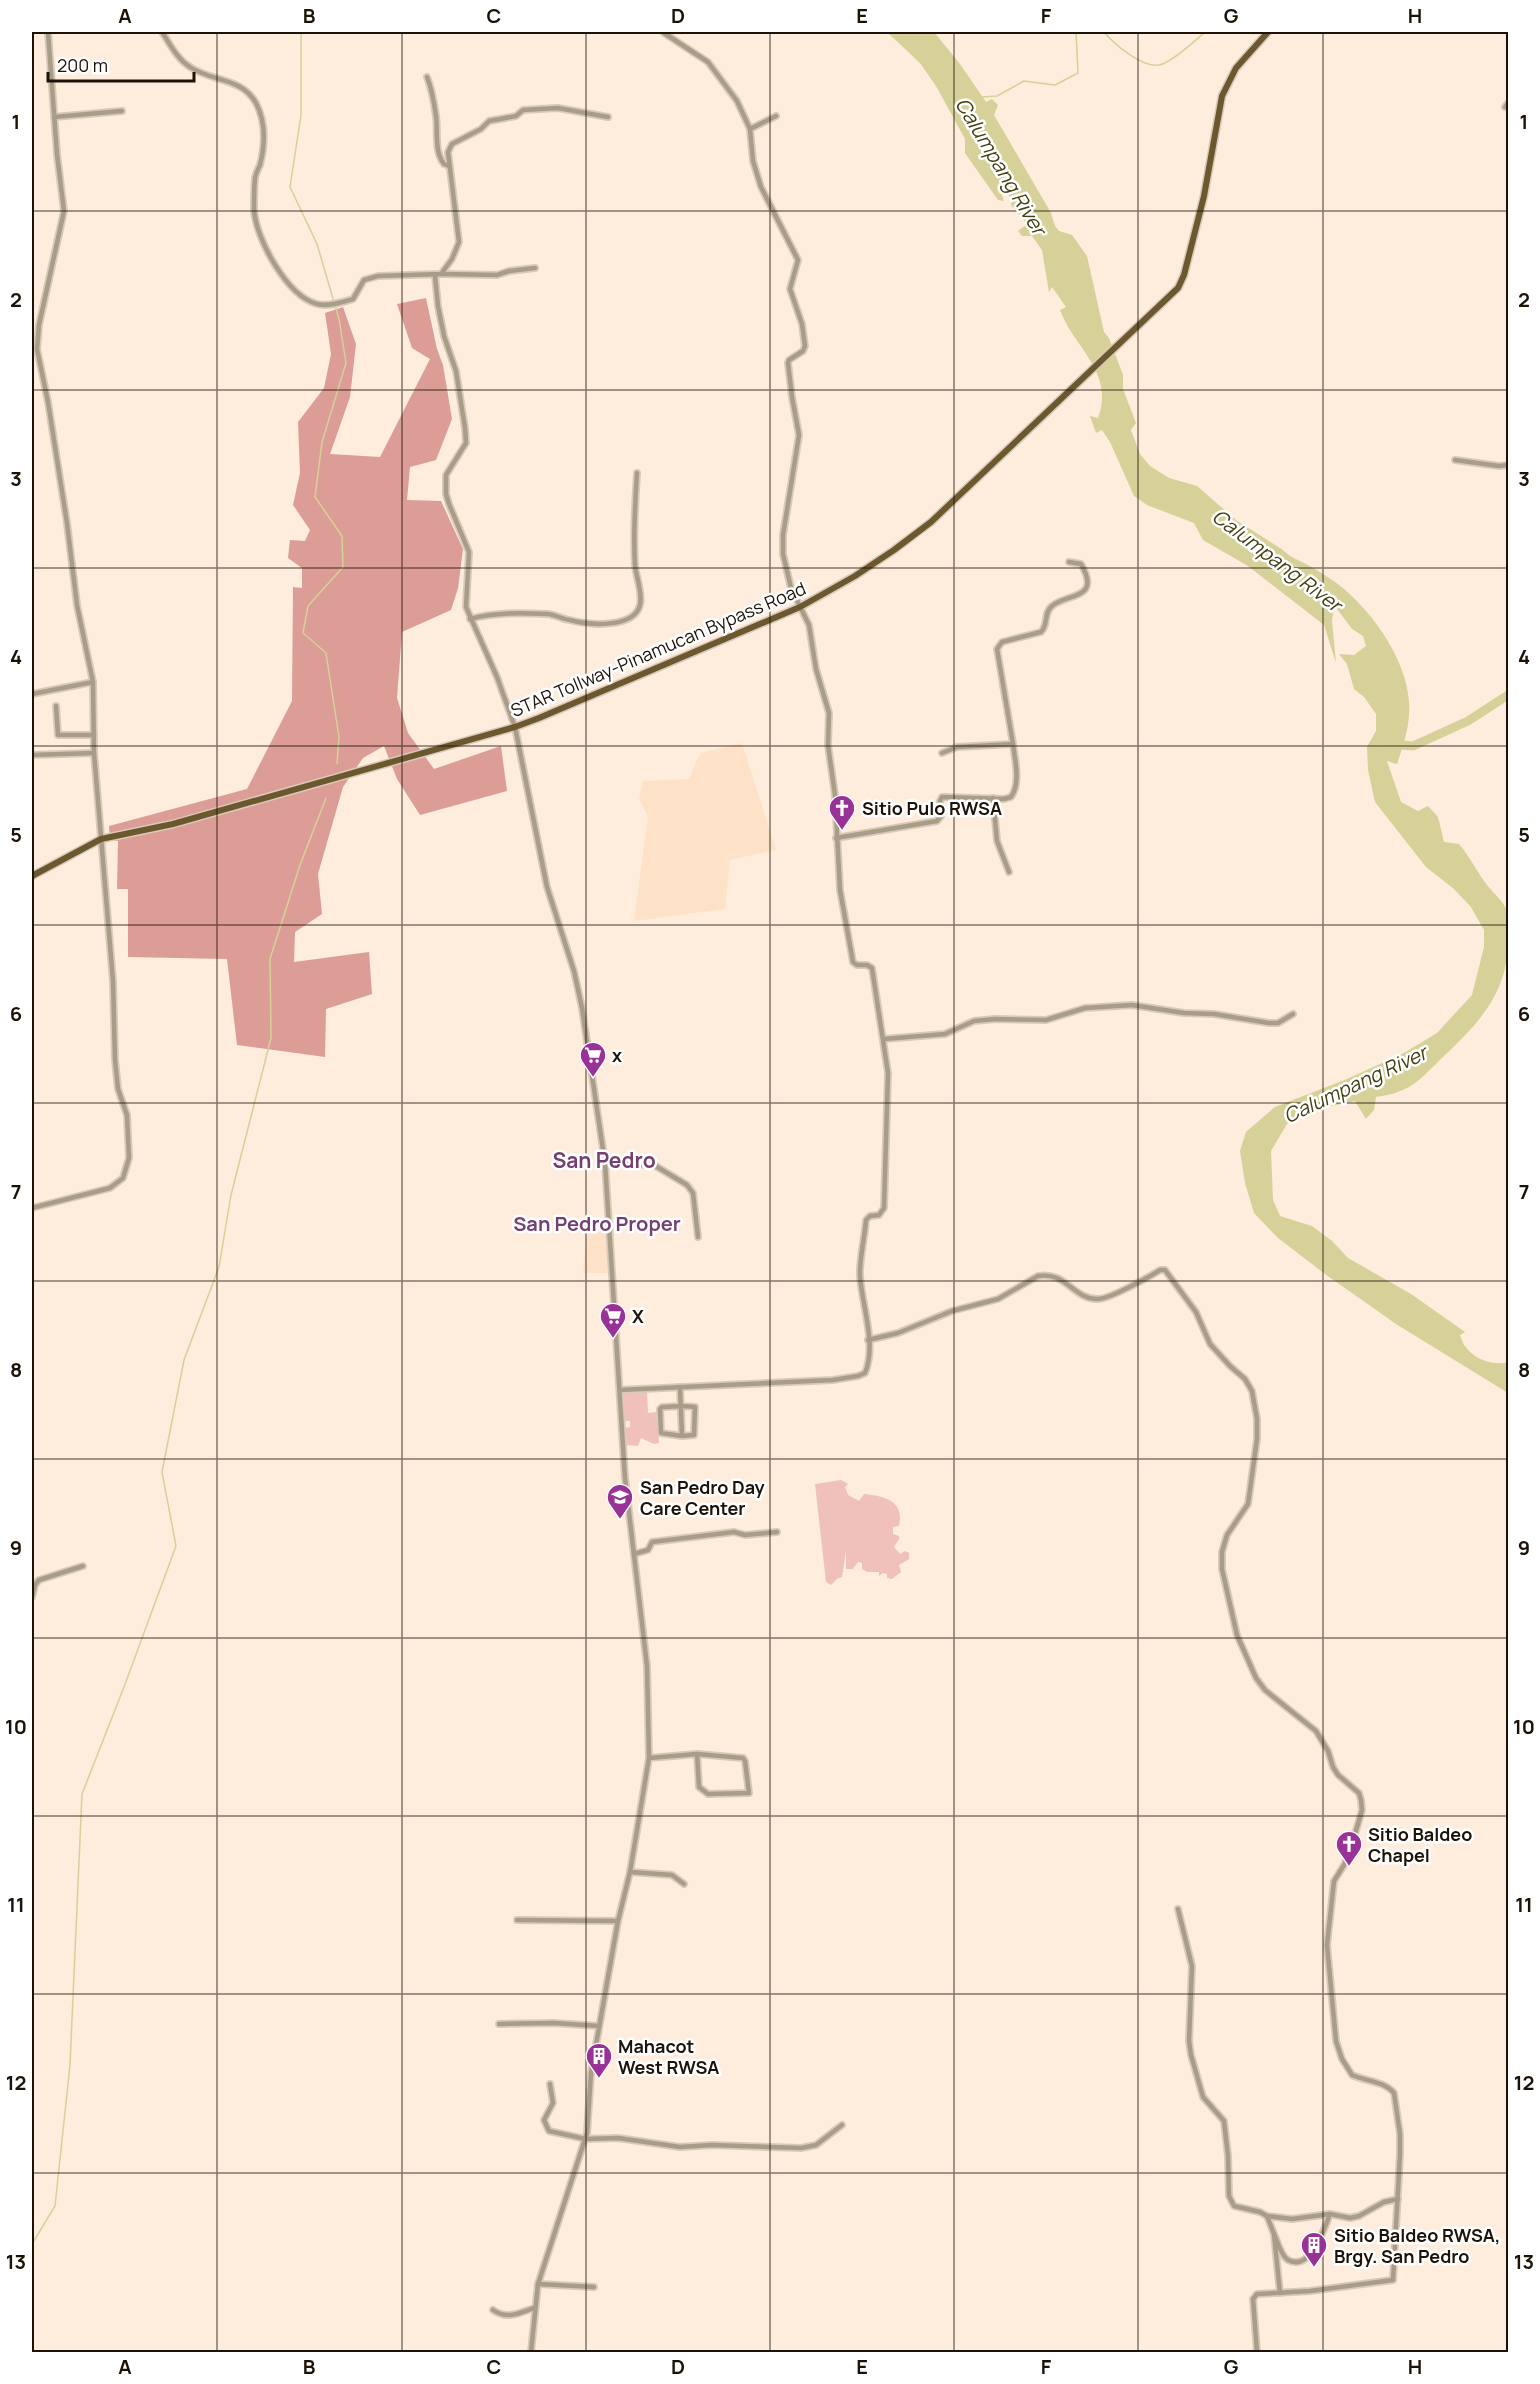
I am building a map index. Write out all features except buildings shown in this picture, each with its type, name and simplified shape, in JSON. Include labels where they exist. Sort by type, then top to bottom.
[{"type":"main road","name":"STAR Tollway-Pinamucan Bypass Road","points":[[32,876],[101,839],[173,824],[514,727],[668,665],[800,607],[865,569],[932,522],[1178,288],[1184,275],[1204,196],[1222,96],[1236,68],[1268,32]]},
{"type":"street","points":[[32,1208],[110,1188],[121,1181],[128,1166],[128,1122],[118,1089],[115,1060],[113,981],[94,753],[93,682],[77,605],[67,523],[48,402],[37,349],[39,325],[64,212],[48,32]]},
{"type":"street","points":[[162,32],[180,60],[197,71],[240,85],[248,91],[256,104],[265,142],[255,175],[256,224],[277,268],[296,291],[310,302],[327,305],[353,299],[364,280],[378,276],[497,275],[509,271],[536,268]]},
{"type":"street","points":[[620,1390],[858,1377],[865,1373],[868,1364],[868,1340],[860,1266],[866,1220],[870,1216],[879,1215],[884,1208],[889,1096],[884,1039],[872,968],[855,964],[840,890],[835,795],[828,746],[829,713],[816,669],[811,633],[791,588],[783,554],[783,535],[799,435],[788,363],[803,351],[805,346],[802,324],[790,289],[790,281],[799,264],[761,187],[753,160],[750,129],[737,101],[708,62],[664,33]]},
{"type":"street","points":[[427,77],[432,89],[440,156],[444,164],[449,166]]},
{"type":"street","points":[[531,2352],[538,2284],[585,2139],[591,2073],[618,1921],[630,1872],[649,1758],[647,1666],[626,1478],[605,1163],[582,1008],[574,971],[547,887],[514,727],[497,677],[470,618],[465,601],[469,552],[449,504],[446,475],[466,443],[465,428],[456,371],[444,336],[438,306],[438,275],[457,251],[459,242],[448,148],[481,129],[492,119],[508,118],[523,111],[558,108],[608,117]]},
{"type":"street","points":[[54,117],[122,111]]},
{"type":"street","points":[[750,129],[776,116]]},
{"type":"street","points":[[1455,460],[1499,466],[1509,465]]},
{"type":"street","points":[[470,618],[491,614],[519,613],[553,615],[575,621],[615,624],[633,616],[640,607],[641,596],[635,564],[637,472]]},
{"type":"street","points":[[836,838],[937,821],[941,816],[942,797],[1011,797],[1014,793],[1016,768],[997,649],[1002,642],[1041,632],[1044,629],[1046,615],[1053,604],[1083,593],[1087,579],[1086,572],[1081,564],[1069,562]]},
{"type":"street","points":[[32,694],[93,682]]},
{"type":"street","points":[[56,706],[58,735],[93,735]]},
{"type":"street","points":[[942,753],[957,747],[1013,744]]},
{"type":"street","points":[[32,755],[94,753]]},
{"type":"street","points":[[993,798],[997,841],[1009,872]]},
{"type":"street","points":[[884,1039],[945,1034],[985,1020],[1046,1020],[1085,1008],[1132,1005],[1269,1023],[1278,1023],[1293,1014]]},
{"type":"street","points":[[605,1163],[654,1165],[687,1185],[693,1192],[698,1237]]},
{"type":"street","points":[[868,1340],[898,1333],[952,1311],[998,1299],[1038,1276],[1053,1276],[1066,1282],[1086,1297],[1096,1299],[1108,1298],[1160,1270],[1165,1270],[1196,1312],[1210,1344],[1245,1379],[1252,1391],[1257,1419],[1257,1439],[1248,1504],[1227,1535],[1222,1552],[1222,1569],[1237,1635],[1256,1678],[1265,1690],[1316,1731],[1338,1775],[1359,1793],[1362,1810],[1351,1848],[1334,1881],[1327,1959],[1336,2041],[1342,2059],[1352,2075],[1390,2088],[1394,2093],[1400,2134],[1393,2280],[1254,2296],[1257,2352]]},
{"type":"street","points":[[680,1387],[682,1436]]},
{"type":"street","points":[[695,1407],[694,1435],[682,1436],[661,1432],[660,1409],[695,1407]]},
{"type":"street","points":[[634,1554],[648,1550],[652,1542],[734,1532],[745,1535],[777,1532]]},
{"type":"street","points":[[32,1597],[39,1580],[83,1566]]},
{"type":"street","points":[[649,1758],[697,1754],[743,1758],[749,1794],[708,1794],[702,1791],[699,1787],[697,1754]]},
{"type":"street","points":[[630,1872],[672,1875],[684,1884]]},
{"type":"street","points":[[1178,1909],[1192,1966],[1189,2041],[1191,2055],[1203,2097],[1224,2121],[1229,2196],[1234,2206],[1267,2216],[1300,2219],[1330,2214],[1350,2218],[1359,2216],[1384,2202],[1398,2199]]},
{"type":"street","points":[[517,1920],[618,1921]]},
{"type":"street","points":[[499,2024],[554,2023],[599,2026]]},
{"type":"street","points":[[550,2084],[554,2100],[544,2120],[546,2127],[549,2131],[585,2139],[618,2138],[680,2147],[712,2145],[801,2148],[816,2145],[842,2125]]},
{"type":"street","points":[[1267,2216],[1285,2258],[1301,2260],[1314,2249],[1330,2214]]},
{"type":"street","points":[[1274,2234],[1280,2293]]},
{"type":"street","points":[[538,2284],[594,2287]]},
{"type":"street","points":[[492,2310],[498,2314],[512,2316],[534,2308]]},
{"type":"shaded area","points":[[426,298],[437,349],[443,365],[452,419],[436,460],[410,467],[407,500],[441,501],[463,549],[458,588],[451,610],[402,632],[397,698],[408,733],[434,769],[501,746],[507,791],[420,815],[397,779],[384,746],[363,758],[343,787],[318,874],[322,914],[295,932],[294,962],[369,952],[372,994],[326,1009],[325,1057],[237,1045],[227,959],[128,957],[128,889],[117,889],[118,841],[110,840],[109,826],[247,789],[292,701],[293,587],[302,588],[302,568],[288,558],[290,540],[305,541],[310,530],[293,505],[300,473],[298,422],[324,388],[331,354],[325,313],[343,307],[356,344],[350,397],[330,454],[380,457],[430,359],[412,348],[397,304]]},
{"type":"shaded area","points":[[742,743],[776,850],[730,860],[725,909],[634,921],[648,816],[639,799],[643,781],[689,779],[700,753]]},
{"type":"shaded area","points":[[607,1231],[610,1273],[583,1273],[587,1234]]},
{"type":"shaded area","points":[[647,1390],[648,1413],[657,1412],[659,1443],[654,1444],[641,1438],[638,1446],[625,1445],[625,1428],[630,1427],[630,1421],[624,1421],[622,1391]]},
{"type":"shaded area","points":[[841,1480],[848,1484],[845,1487],[848,1495],[859,1501],[864,1494],[878,1496],[891,1501],[899,1510],[899,1526],[893,1527],[893,1534],[899,1536],[899,1539],[894,1547],[900,1554],[905,1551],[909,1553],[909,1559],[899,1565],[901,1572],[892,1579],[887,1578],[887,1574],[883,1573],[879,1576],[879,1572],[867,1572],[862,1569],[862,1563],[858,1562],[853,1569],[846,1569],[846,1550],[842,1577],[831,1585],[826,1582],[815,1484]]},
{"type":"water","name":"Calumpang River","points":[[887,32],[934,32],[986,102],[992,99],[998,105],[994,115],[1051,213],[1055,226],[1059,231],[1072,235],[1087,256],[1104,332],[1109,338],[1123,375],[1123,389],[1136,423],[1131,430],[1140,454],[1150,466],[1169,478],[1197,486],[1236,520],[1292,557],[1324,574],[1344,589],[1381,630],[1399,663],[1409,698],[1409,715],[1397,764],[1387,761],[1401,802],[1418,811],[1428,806],[1438,817],[1444,842],[1459,844],[1487,885],[1505,906],[1509,923],[1504,973],[1490,1004],[1470,1030],[1414,1084],[1398,1092],[1376,1097],[1374,1110],[1366,1119],[1355,1101],[1312,1110],[1287,1124],[1271,1151],[1273,1200],[1280,1216],[1312,1226],[1332,1241],[1348,1258],[1411,1294],[1465,1332],[1460,1335],[1467,1349],[1473,1354],[1494,1363],[1508,1362],[1508,1393],[1396,1324],[1278,1238],[1254,1213],[1245,1183],[1240,1151],[1246,1132],[1275,1107],[1347,1079],[1404,1053],[1437,1033],[1472,995],[1484,947],[1484,930],[1471,907],[1454,889],[1426,867],[1375,802],[1368,770],[1367,747],[1376,731],[1376,714],[1364,697],[1354,689],[1347,664],[1339,654],[1354,655],[1366,646],[1363,636],[1352,629],[1334,605],[1332,621],[1336,663],[1324,625],[1248,566],[1203,540],[1194,523],[1147,505],[1134,496],[1110,442],[1102,430],[1096,433],[1090,416],[1098,418],[1102,402],[1101,387],[1091,361],[1066,324],[1060,310],[1066,307],[1052,287],[1049,292],[1042,250],[1032,236],[1022,236],[1018,231],[1027,224],[1011,205],[1012,200],[1003,188],[999,187],[1004,201],[998,200],[965,153],[965,139],[936,86],[920,63]]},
{"type":"waterway","points":[[301,32],[301,115],[290,187],[317,244],[339,319],[346,363],[322,442],[315,497],[342,536],[343,567],[308,606],[303,633],[326,653],[339,737],[337,764]]},
{"type":"waterway","name":"Calumpang River","points":[[981,97],[997,96],[1024,81],[1055,85],[1078,73],[1076,32]]},
{"type":"waterway","points":[[1104,32],[1121,49],[1152,65],[1159,65],[1176,56],[1205,32]]},
{"type":"waterway","points":[[1392,744],[1413,746],[1468,721],[1508,695]]},
{"type":"waterway","points":[[32,2244],[55,2206],[70,2065],[82,1794],[176,1546],[162,1472],[184,1360],[219,1267],[231,1195],[271,1038],[270,959],[300,865],[326,798]]},
{"type":"place","name":"Sitio Pulo RWSA","points":[[842,831]]},
{"type":"place","name":"x","points":[[593,1078]]},
{"type":"place","name":"X","points":[[613,1339]]},
{"type":"place","name":"San Pedro Day Care Center","points":[[620,1520]]},
{"type":"place","name":"Sitio Baldeo Chapel","points":[[1349,1867]]},
{"type":"place","name":"Mahacot West RWSA","points":[[599,2079]]},
{"type":"place","name":"Sitio Baldeo RWSA, Brgy. San Pedro","points":[[1314,2268]]},
{"type":"district","name":"San Pedro","points":[[604,1160]]},
{"type":"district","name":"San Pedro Proper","points":[[597,1223]]}]
